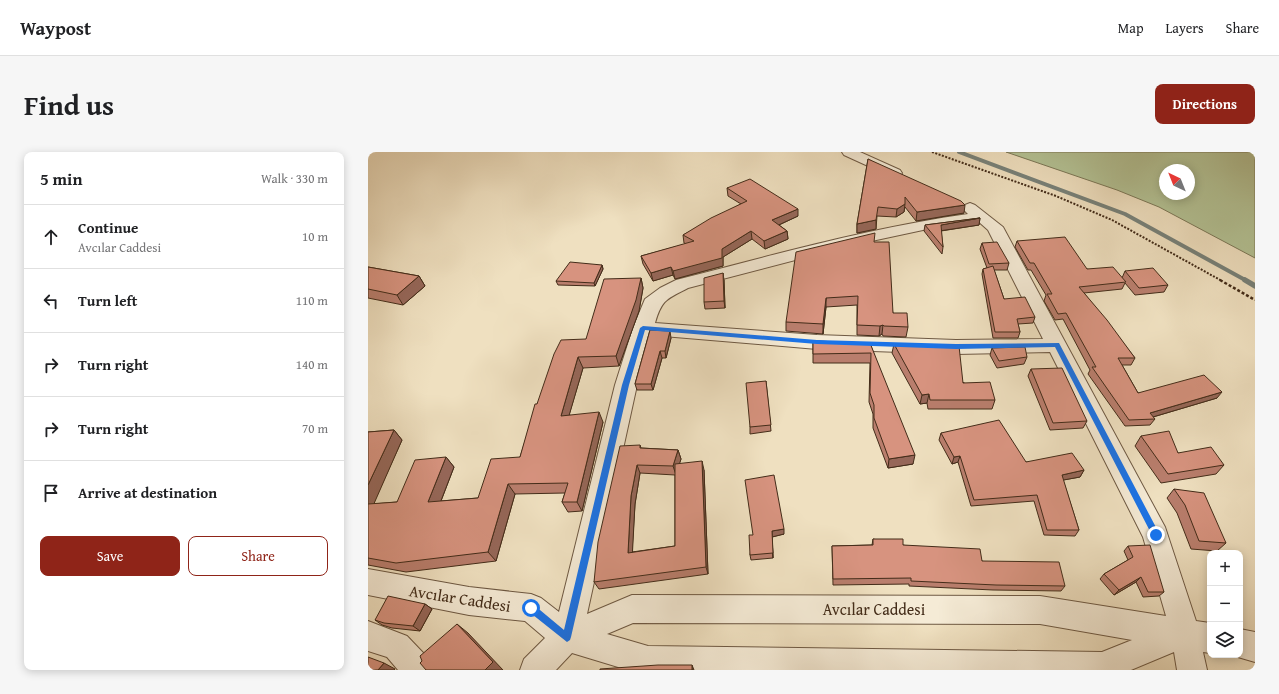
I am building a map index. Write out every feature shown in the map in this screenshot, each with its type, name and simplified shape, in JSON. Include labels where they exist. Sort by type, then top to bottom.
[{"type":"street","points":[[849,152],[914,182]]},
{"type":"street","points":[[950,198],[965,205],[995,227],[1156,535],[1198,636],[1192,670]]},
{"type":"street","points":[[535,670],[567,637],[626,385],[652,303],[666,292],[682,284],[851,240],[923,225],[981,217]]},
{"type":"street","points":[[643,328],[817,342],[956,346],[1057,345]]},
{"type":"street","name":"Avcılar Caddesi","points":[[368,582],[469,601],[531,608],[567,637],[648,661],[1102,667],[1198,636]]},
{"type":"street","name":"Avcılar Caddesi","points":[[567,637],[632,609],[1040,610],[1198,636]]},
{"type":"street","points":[[368,636],[397,646],[418,670]]},
{"type":"street","points":[[1243,644],[1255,646]]},
{"type":"path","points":[[932,152],[1056,196],[1112,220],[1255,300]]},
{"type":"green space","points":[[1006,152],[1255,152],[1255,258],[1159,207],[1117,190]]},
{"type":"building","points":[[868,159],[961,201],[965,205],[917,212],[905,197],[905,204],[897,209],[878,207],[876,220],[857,224]]},
{"type":"building","points":[[750,179],[798,209],[772,220],[787,231],[764,241],[751,231],[722,249],[722,258],[673,271],[671,267],[651,273],[641,256],[694,241],[683,235],[711,218],[747,201],[727,188]]},
{"type":"building","points":[[980,218],[941,225],[943,247],[925,225]]},
{"type":"building","points":[[875,233],[874,242],[889,242],[893,313],[907,313],[908,327],[857,325],[858,296],[826,298],[823,324],[786,322],[796,252]]},
{"type":"building","points":[[1065,237],[1087,269],[1113,267],[1126,282],[1079,287],[1107,320],[1135,358],[1118,358],[1138,393],[1204,375],[1222,392],[1150,413],[1155,419],[1129,420],[1092,367],[1096,367],[1066,313],[1058,314],[1047,294],[1052,294],[1034,263],[1030,263],[1017,241]]},
{"type":"building","points":[[997,242],[1009,263],[989,264],[982,243]]},
{"type":"building","points":[[570,262],[602,265],[594,283],[556,281]]},
{"type":"building","points":[[993,266],[1004,299],[1025,297],[1035,317],[1017,319],[1020,332],[995,332],[983,269]]},
{"type":"building","points":[[368,267],[419,276],[397,295],[368,289]]},
{"type":"building","points":[[1153,268],[1168,285],[1139,288],[1125,271]]},
{"type":"building","points":[[723,273],[724,301],[704,302],[704,278]]},
{"type":"building","points":[[641,278],[636,300],[616,356],[578,357],[561,416],[599,412],[577,502],[562,502],[568,483],[508,484],[488,552],[396,563],[368,558],[368,504],[397,502],[415,460],[446,457],[428,502],[478,498],[491,459],[520,457],[535,404],[537,404],[554,354],[561,340],[586,339],[604,279]]},
{"type":"building","points":[[650,330],[670,331],[665,351],[660,351],[651,384],[635,384]]},
{"type":"building","points":[[813,341],[870,343],[915,455],[889,459],[874,418],[874,405],[870,393],[871,353],[813,354]]},
{"type":"building","points":[[894,344],[959,346],[963,383],[990,382],[995,400],[930,400],[929,394],[922,395]]},
{"type":"building","points":[[1025,347],[1027,357],[999,361],[992,348]]},
{"type":"building","points":[[1062,368],[1087,421],[1053,423],[1031,369]]},
{"type":"building","points":[[766,381],[771,425],[750,427],[746,383]]},
{"type":"building","points":[[999,420],[1026,462],[1072,453],[1084,470],[1062,475],[1079,530],[1047,530],[1037,495],[974,500],[960,456],[954,457],[941,433]]},
{"type":"building","points":[[394,430],[368,485],[368,432]]},
{"type":"building","points":[[1169,431],[1178,453],[1211,447],[1224,465],[1168,474],[1141,436]]},
{"type":"building","points":[[640,445],[640,448],[678,450],[673,466],[637,465],[631,496],[628,553],[675,546],[675,464],[702,461],[706,567],[594,582],[598,542],[620,446]]},
{"type":"building","points":[[774,475],[784,529],[772,531],[773,553],[750,555],[749,535],[753,535],[745,480]]},
{"type":"building","points":[[1174,489],[1204,493],[1226,543],[1199,541],[1185,505]]},
{"type":"building","points":[[873,539],[903,539],[903,545],[980,549],[982,561],[1059,562],[1065,586],[996,585],[911,581],[911,578],[833,579],[832,546],[873,545]]},
{"type":"building","points":[[1150,545],[1164,592],[1148,592],[1141,577],[1119,590],[1104,574],[1133,557],[1128,546]]},
{"type":"building","points":[[388,596],[425,604],[413,626],[384,623],[375,620]]},
{"type":"building","points":[[457,624],[493,662],[485,670],[426,670],[420,663],[422,661],[420,656]]},
{"type":"building","points":[[368,657],[384,663],[378,670],[368,670]]},
{"type":"building","points":[[658,665],[692,665],[692,670],[600,670],[600,669]]},
{"type":"waterway","points":[[959,152],[1125,214],[1247,281]]},
{"type":"waterway","points":[[1245,280],[1255,286]]},
{"type":"route","points":[[531,608],[567,637],[626,385],[643,328],[817,342],[956,346],[1057,345],[1156,535]]}]
